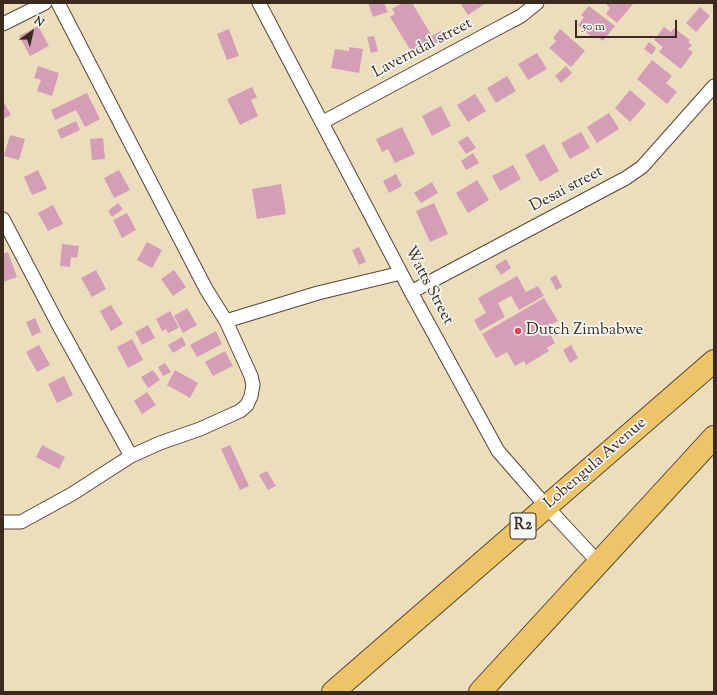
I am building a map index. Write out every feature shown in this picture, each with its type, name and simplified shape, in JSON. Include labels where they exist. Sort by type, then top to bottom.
[{"type":"highway","name":"Lobengula Avenue","points":[[332,692],[714,361]]},
{"type":"highway","points":[[480,692],[714,437]]},
{"type":"street","points":[[3,24],[45,3]]},
{"type":"street","points":[[3,522],[21,522],[72,494],[130,456],[160,443],[200,429],[240,411],[247,405],[251,396],[253,385],[251,376],[226,321],[206,289],[58,3]]},
{"type":"street","name":"Watts Street","points":[[259,3],[323,122],[411,292],[498,451],[598,562]]},
{"type":"street","name":"Laverndal street","points":[[323,122],[508,23],[537,3]]},
{"type":"street","name":"Desai street","points":[[411,292],[626,178],[642,167],[714,86]]},
{"type":"street","points":[[3,219],[130,456]]},
{"type":"street","points":[[226,321],[318,293],[402,273]]},
{"type":"building","points":[[368,3],[384,3],[388,12],[373,17]]},
{"type":"building","points":[[402,3],[412,3],[432,36],[442,30],[446,37],[414,56],[390,17],[395,14],[392,9]]},
{"type":"building","points":[[460,3],[486,3],[468,15]]},
{"type":"building","points":[[605,3],[634,3],[617,23],[606,14],[610,8]]},
{"type":"building","points":[[589,6],[615,26],[603,41],[596,36],[594,39],[578,25],[584,17],[581,15]]},
{"type":"building","points":[[700,7],[710,16],[696,32],[686,23]]},
{"type":"building","points":[[38,26],[49,46],[30,56],[19,36]]},
{"type":"building","points":[[664,27],[671,32],[674,28],[690,40],[688,42],[692,45],[688,49],[693,52],[681,69],[659,52],[663,47],[654,40]]},
{"type":"building","points":[[229,29],[239,56],[227,60],[217,34]]},
{"type":"building","points":[[560,29],[585,51],[571,67],[549,48],[556,41],[553,38]]},
{"type":"building","points":[[374,36],[378,51],[371,53],[367,37]]},
{"type":"building","points":[[649,42],[656,48],[652,55],[644,49]]},
{"type":"building","points":[[349,47],[363,49],[359,73],[331,68],[335,49],[349,51]]},
{"type":"building","points":[[537,53],[547,69],[528,80],[518,64]]},
{"type":"building","points":[[652,60],[672,76],[666,83],[677,92],[667,104],[637,79]]},
{"type":"building","points":[[38,66],[59,73],[52,96],[37,91],[41,80],[34,78]]},
{"type":"building","points":[[566,66],[572,73],[561,83],[555,76]]},
{"type":"building","points":[[507,76],[516,91],[496,103],[487,88]]},
{"type":"building","points":[[252,87],[257,97],[251,100],[258,116],[240,125],[227,99]]},
{"type":"building","points":[[630,90],[646,104],[630,122],[615,108]]},
{"type":"building","points":[[87,93],[100,119],[85,127],[76,110],[55,120],[51,110]]},
{"type":"building","points":[[475,94],[486,111],[468,122],[457,105]]},
{"type":"building","points":[[3,101],[11,115],[3,119]]},
{"type":"building","points":[[441,106],[451,126],[432,136],[422,116]]},
{"type":"building","points":[[609,113],[619,129],[597,143],[587,127]]},
{"type":"building","points":[[76,121],[80,130],[61,139],[57,130]]},
{"type":"building","points":[[402,127],[415,154],[395,163],[388,149],[382,152],[376,139]]},
{"type":"building","points":[[581,132],[590,148],[570,159],[561,143]]},
{"type":"building","points":[[10,135],[25,139],[19,160],[4,156]]},
{"type":"building","points":[[468,136],[476,148],[466,154],[458,142]]},
{"type":"building","points":[[103,138],[105,159],[92,160],[90,139]]},
{"type":"building","points":[[544,144],[559,171],[540,182],[525,155]]},
{"type":"building","points":[[473,153],[479,163],[466,170],[461,161]]},
{"type":"building","points":[[513,165],[521,179],[500,191],[492,176]]},
{"type":"building","points":[[38,170],[47,189],[32,195],[24,177]]},
{"type":"building","points":[[119,170],[130,190],[114,198],[104,178]]},
{"type":"building","points":[[396,174],[402,186],[389,193],[383,181]]},
{"type":"building","points":[[477,180],[489,200],[468,213],[456,193]]},
{"type":"building","points":[[432,182],[438,193],[421,203],[414,193]]},
{"type":"building","points":[[281,184],[286,214],[257,219],[252,189]]},
{"type":"building","points":[[118,203],[123,209],[112,217],[108,211]]},
{"type":"building","points":[[434,203],[448,234],[430,242],[416,211]]},
{"type":"building","points":[[53,205],[63,224],[48,231],[38,213]]},
{"type":"building","points":[[127,213],[136,230],[122,238],[113,220]]},
{"type":"building","points":[[147,242],[162,250],[152,268],[137,260]]},
{"type":"building","points":[[62,244],[79,246],[77,258],[71,257],[70,267],[60,266]]},
{"type":"building","points":[[359,247],[366,262],[359,265],[352,250]]},
{"type":"building","points":[[8,252],[17,277],[3,282],[3,254]]},
{"type":"building","points":[[506,259],[511,268],[501,275],[495,266]]},
{"type":"building","points":[[96,270],[106,289],[92,297],[81,278]]},
{"type":"building","points":[[174,270],[186,287],[173,296],[161,279]]},
{"type":"building","points":[[556,275],[562,287],[556,290],[550,278]]},
{"type":"building","points":[[517,276],[526,292],[538,286],[544,296],[519,310],[511,296],[498,303],[505,317],[480,331],[474,320],[486,313],[478,298]]},
{"type":"building","name":"Dutch Zimbabwe","points":[[544,298],[558,321],[546,327],[555,343],[547,348],[549,351],[526,365],[524,361],[515,366],[507,352],[496,358],[482,334]]},
{"type":"building","points":[[111,305],[123,324],[111,331],[100,311]]},
{"type":"building","points":[[187,308],[197,325],[183,333],[174,316]]},
{"type":"building","points":[[170,311],[179,328],[168,333],[166,329],[162,331],[156,319]]},
{"type":"building","points":[[35,318],[41,332],[32,336],[26,322]]},
{"type":"building","points":[[148,325],[155,338],[142,345],[135,332]]},
{"type":"building","points":[[216,331],[222,344],[197,357],[190,345]]},
{"type":"building","points":[[182,337],[186,345],[173,353],[168,345]]},
{"type":"building","points":[[132,339],[143,360],[128,368],[117,347]]},
{"type":"building","points":[[39,345],[50,365],[37,372],[26,352]]},
{"type":"building","points":[[571,345],[578,358],[570,363],[563,350]]},
{"type":"building","points":[[225,351],[233,366],[213,376],[205,362]]},
{"type":"building","points":[[165,363],[171,372],[163,376],[158,367]]},
{"type":"building","points":[[153,370],[160,380],[148,388],[141,377]]},
{"type":"building","points":[[175,370],[198,383],[190,398],[167,385]]},
{"type":"building","points":[[64,376],[73,395],[57,403],[48,384]]},
{"type":"building","points":[[147,392],[156,405],[142,414],[134,401]]},
{"type":"building","points":[[42,445],[65,457],[59,469],[36,457]]},
{"type":"building","points":[[230,445],[249,486],[240,490],[221,449]]},
{"type":"building","points":[[267,471],[276,486],[268,490],[259,475]]},
{"type":"place","name":"Dutch Zimbabwe","points":[[518,331]]}]
